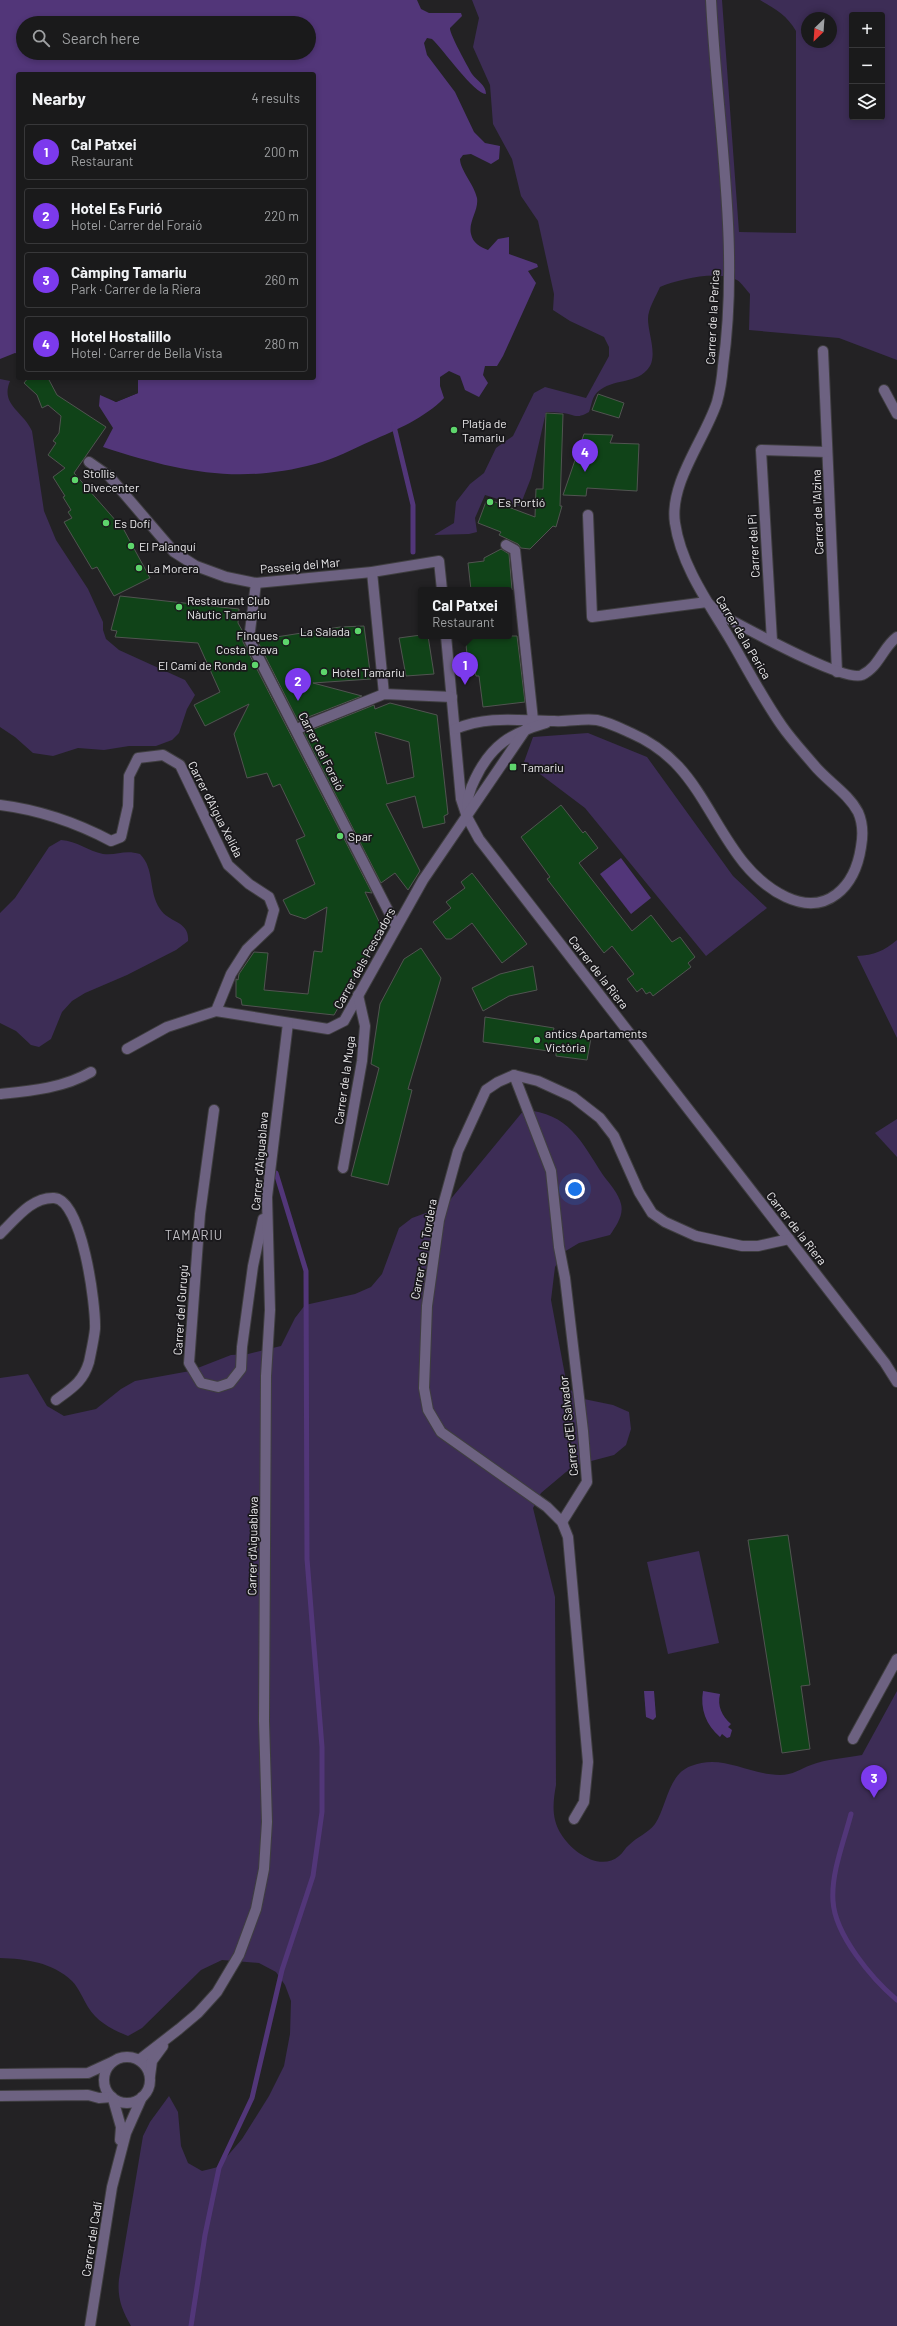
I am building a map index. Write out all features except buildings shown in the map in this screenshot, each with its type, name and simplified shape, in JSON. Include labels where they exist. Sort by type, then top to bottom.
[{"type":"street","name":"Carrer de la Perica","points":[[552,721],[597,720],[638,736],[668,756],[680,768],[750,872],[772,890],[791,899],[809,902],[827,899],[843,890],[856,872],[863,834],[858,813],[846,796],[818,770],[782,726],[699,588],[681,544],[675,523],[675,507],[681,482],[717,402],[724,366],[728,310],[729,234],[711,0]]},
{"type":"street","name":"Carrer de l'Alzina","points":[[823,351],[837,672]]},
{"type":"street","points":[[884,390],[897,414]]},
{"type":"street","name":"Carrer del Pi","points":[[772,640],[761,450],[827,452]]},
{"type":"street","name":"Passeig del Mar","points":[[89,462],[109,476],[174,552],[196,566],[226,577],[256,583],[372,572],[439,561],[442,587]]},
{"type":"street","points":[[588,515],[592,617],[708,602],[719,614],[837,672],[846,675],[860,676],[870,671],[897,637]]},
{"type":"street","points":[[506,545],[515,550],[533,720]]},
{"type":"street","points":[[372,572],[384,694]]},
{"type":"street","name":"Carrer del Foraió","points":[[256,583],[249,640],[297,729],[396,926]]},
{"type":"street","name":"Carrer de la Riera","points":[[446,639],[459,783],[467,817],[479,839],[885,1363],[897,1382]]},
{"type":"street","points":[[297,729],[384,694],[452,697]]},
{"type":"street","points":[[454,729],[468,724],[494,719],[552,721]]},
{"type":"street","points":[[467,817],[467,801],[470,789],[482,764],[501,743],[526,729],[552,721]]},
{"type":"street","name":"Carrer dels Pescadors","points":[[127,1049],[166,1026],[216,1011],[328,1028],[337,1026],[344,1021],[423,880],[526,729]]},
{"type":"street","name":"Carrer d'Aigua Xelida","points":[[0,806],[32,809],[89,829],[111,841],[121,837],[128,806],[129,776],[138,758],[163,755],[180,765],[228,865],[249,884],[269,897],[274,910],[269,928],[247,949],[231,974],[216,1011]]},
{"type":"street","name":"Carrer de la Muga","points":[[343,1168],[362,1062],[365,1026],[358,995]]},
{"type":"street","name":"Carrer d'Aiguablava","points":[[139,2060],[168,2039],[198,2013],[217,1992],[239,1955],[256,1909],[264,1869],[267,1822],[264,1705],[266,1376],[270,1310],[267,1197],[288,1023]]},
{"type":"street","points":[[0,1094],[45,1088],[83,1077],[91,1072]]},
{"type":"street","points":[[514,1075],[538,1081],[572,1097],[600,1118],[614,1136],[639,1192],[652,1212],[665,1222],[696,1236],[742,1246],[758,1246],[788,1239]]},
{"type":"street","name":"Carrer de la Tordera","points":[[514,1075],[498,1082],[486,1090],[458,1151],[439,1220],[432,1267],[427,1306],[424,1388],[428,1410],[441,1432],[546,1507],[562,1522]]},
{"type":"street","name":"Carrer d'El Salvador","points":[[514,1075],[551,1171],[559,1247],[565,1278],[583,1431],[587,1482],[562,1522]]},
{"type":"street","name":"Carrer del Gurugú","points":[[214,1110],[200,1214],[189,1363],[201,1383],[218,1387],[230,1383],[241,1369],[242,1348],[253,1266],[267,1197]]},
{"type":"street","points":[[0,1234],[30,1205],[39,1200],[55,1197],[66,1203],[73,1216],[89,1268],[95,1328],[88,1363],[78,1384],[56,1400]]},
{"type":"street","points":[[562,1522],[568,1537],[588,1762],[584,1802],[574,1819]]},
{"type":"street","points":[[853,1739],[897,1659]]},
{"type":"street","name":"Carrer d'Aiguablava","points":[[150,2077],[152,2061],[168,2039]]},
{"type":"street","points":[[0,2074],[88,2073],[117,2059],[132,2058],[139,2060],[144,2065],[150,2077],[147,2091],[142,2097],[131,2102],[88,2095],[0,2096]]},
{"type":"street","points":[[113,2098],[104,2084],[104,2077],[111,2064],[117,2059]]},
{"type":"street","name":"Carrer del Cadí","points":[[90,2326],[112,2187],[119,2155],[126,2133],[142,2097]]},
{"type":"street","name":"Carrer del Cadí","points":[[113,2098],[122,2127],[119,2155]]},
{"type":"shaded area","points":[[0,0],[417,0],[421,9],[429,13],[461,13],[462,16],[450,28],[450,31],[472,74],[485,88],[486,94],[474,87],[432,39],[427,38],[424,43],[427,55],[455,92],[474,132],[485,143],[500,146],[499,159],[491,164],[471,154],[463,155],[460,159],[462,168],[477,198],[470,230],[471,234],[473,240],[477,244],[488,250],[498,239],[509,237],[509,254],[537,264],[538,267],[528,271],[536,283],[497,366],[485,366],[483,375],[488,383],[479,397],[465,390],[460,376],[449,371],[440,377],[440,386],[444,398],[428,412],[400,428],[322,462],[287,470],[259,474],[233,474],[182,468],[156,463],[103,447],[113,428],[99,406],[100,395],[116,402],[138,393],[138,380],[316,380],[316,72],[16,72],[15,353],[0,359]]},
{"type":"shaded area","points":[[472,0],[722,0],[739,232],[796,233],[796,31],[785,17],[760,0],[897,0],[897,360],[839,338],[749,330],[750,294],[739,281],[729,277],[698,277],[678,281],[660,287],[648,315],[648,325],[653,353],[647,370],[642,375],[635,378],[607,386],[600,390],[594,397],[589,412],[581,416],[546,412],[531,478],[520,506],[485,495],[475,518],[477,532],[469,534],[434,535],[454,523],[456,502],[470,484],[484,473],[496,448],[513,436],[534,393],[545,387],[586,398],[609,356],[609,347],[604,337],[570,321],[553,310],[554,294],[538,221],[521,196],[512,159],[493,124],[490,85],[473,47],[479,18]]},
{"type":"shaded area","points":[[0,379],[10,381],[8,396],[10,402],[32,431],[44,511],[56,540],[88,589],[103,622],[103,630],[106,639],[119,650],[185,680],[195,695],[187,709],[179,733],[172,740],[156,746],[129,746],[104,750],[78,748],[53,756],[33,753],[15,737],[0,727]]},
{"type":"shaded area","points":[[588,733],[647,757],[733,876],[767,908],[706,956],[585,808],[524,762],[533,737]]},
{"type":"shaded area","points":[[61,840],[72,842],[103,854],[129,852],[140,854],[148,866],[156,902],[164,914],[186,930],[188,934],[188,941],[176,950],[127,975],[85,993],[72,1001],[62,1012],[51,1039],[39,1047],[31,1045],[16,1031],[0,1023],[0,913],[15,898],[49,847]]},
{"type":"shaded area","points":[[621,858],[651,898],[631,914],[600,874]]},
{"type":"shaded area","points":[[897,940],[897,1038],[857,956],[869,955],[878,952]]},
{"type":"shaded area","points":[[524,1110],[539,1112],[552,1117],[563,1123],[572,1131],[588,1151],[616,1193],[622,1208],[619,1220],[610,1235],[579,1243],[564,1252],[555,1267],[551,1300],[567,1386],[579,1398],[613,1405],[629,1412],[631,1429],[626,1445],[614,1455],[580,1464],[566,1472],[541,1493],[533,1508],[555,1597],[556,1785],[554,1816],[561,1834],[572,1847],[587,1858],[603,1862],[612,1860],[619,1856],[632,1842],[655,1824],[677,1776],[683,1770],[691,1766],[702,1763],[725,1763],[757,1772],[785,1775],[823,1761],[862,1755],[897,1691],[897,2326],[131,2326],[121,2304],[119,2279],[143,2136],[150,2122],[169,2096],[178,2112],[181,2146],[188,2163],[202,2171],[218,2167],[242,2139],[269,2096],[284,2066],[290,2034],[291,2001],[285,1985],[276,1972],[259,1963],[222,1960],[201,1970],[142,2028],[128,2036],[111,2028],[96,2017],[72,1981],[56,1970],[29,1961],[0,1958],[0,1378],[28,1374],[47,1406],[64,1416],[96,1409],[121,1389],[135,1381],[190,1371],[231,1355],[248,1354],[281,1346],[295,1318],[305,1305],[355,1294],[371,1287],[382,1274],[399,1228],[412,1218],[445,1206]]},
{"type":"shaded area","points":[[897,1119],[897,1157],[875,1133]]},
{"type":"shaded area","points":[[699,1551],[719,1643],[668,1654],[647,1562]]},
{"type":"shaded area","points":[[644,1691],[654,1691],[656,1717],[653,1720],[646,1717]]},
{"type":"shaded area","points":[[703,1691],[720,1694],[719,1703],[721,1710],[725,1718],[731,1724],[728,1727],[732,1730],[730,1737],[727,1738],[722,1734],[720,1737],[708,1722],[702,1704]]},
{"type":"pier","points":[[136,380],[138,380],[138,393],[116,402],[109,398],[116,400],[136,391]]},
{"type":"waterway","points":[[394,426],[413,505],[413,552]]},
{"type":"waterway","points":[[191,2326],[205,2235],[219,2168],[252,2098],[282,1970],[313,1876],[322,1812],[322,1747],[307,1559],[306,1271],[276,1173]]},
{"type":"waterway","points":[[851,1814],[834,1879],[833,1901],[835,1914],[840,1928],[856,1955],[866,1968],[897,2000]]},
{"type":"place","name":"Platja de Tamariu","points":[[454,430]]},
{"type":"place","name":"Hotel Hostalillo","points":[[585,472]]},
{"type":"place","name":"Stollis Divecenter","points":[[75,480]]},
{"type":"place","name":"Es Portió","points":[[490,502]]},
{"type":"place","name":"Es Dofí","points":[[106,523]]},
{"type":"place","name":"El Palanquí","points":[[131,546]]},
{"type":"place","name":"La Morera","points":[[139,568]]},
{"type":"place","name":"Restaurant Club Nàutic Tamariu","points":[[179,607]]},
{"type":"place","name":"La Salada","points":[[358,631]]},
{"type":"place","name":"Finques Costa Brava","points":[[286,642]]},
{"type":"place","name":"El Camí de Ronda","points":[[255,665]]},
{"type":"place","name":"Hotel Tamariu","points":[[324,672]]},
{"type":"place","name":"Cal Patxei","points":[[465,685]]},
{"type":"place","name":"Hotel Es Furió","points":[[298,701]]},
{"type":"place","name":"Tamariu","points":[[513,767]]},
{"type":"place","name":"Spar","points":[[340,836]]},
{"type":"place","name":"antics Apartaments Victòria","points":[[537,1040]]},
{"type":"place","name":"Càmping Tamariu","points":[[874,1798]]},
{"type":"district","name":"TAMARIU","points":[[194,1235]]}]
